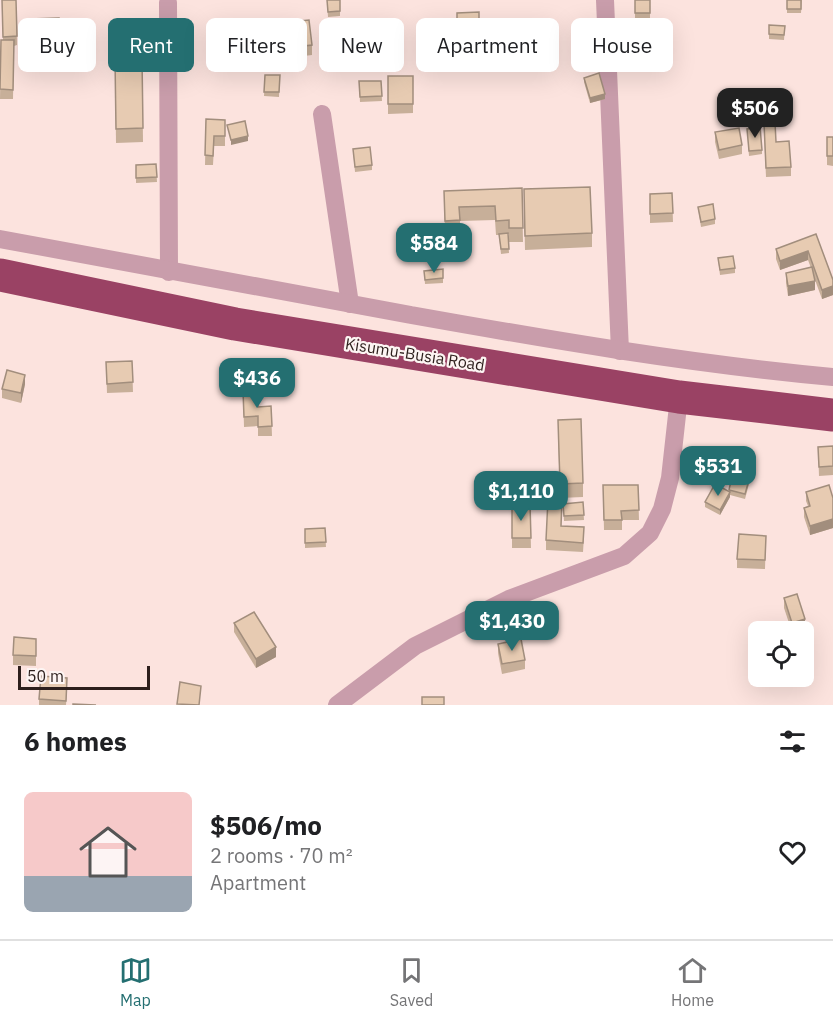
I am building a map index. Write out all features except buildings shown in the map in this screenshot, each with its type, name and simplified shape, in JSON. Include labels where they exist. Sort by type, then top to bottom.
[{"type":"highway","name":"Kisumu-Busia Road","points":[[0,275],[235,324],[679,397],[833,415]]},
{"type":"street","points":[[605,0],[620,351]]},
{"type":"street","points":[[168,3],[169,272]]},
{"type":"street","points":[[322,114],[350,304]]},
{"type":"street","points":[[0,239],[169,272],[620,351],[766,371],[833,377]]},
{"type":"street","points":[[337,705],[415,646],[509,599],[624,556],[650,532],[662,509],[670,478],[679,397]]}]
